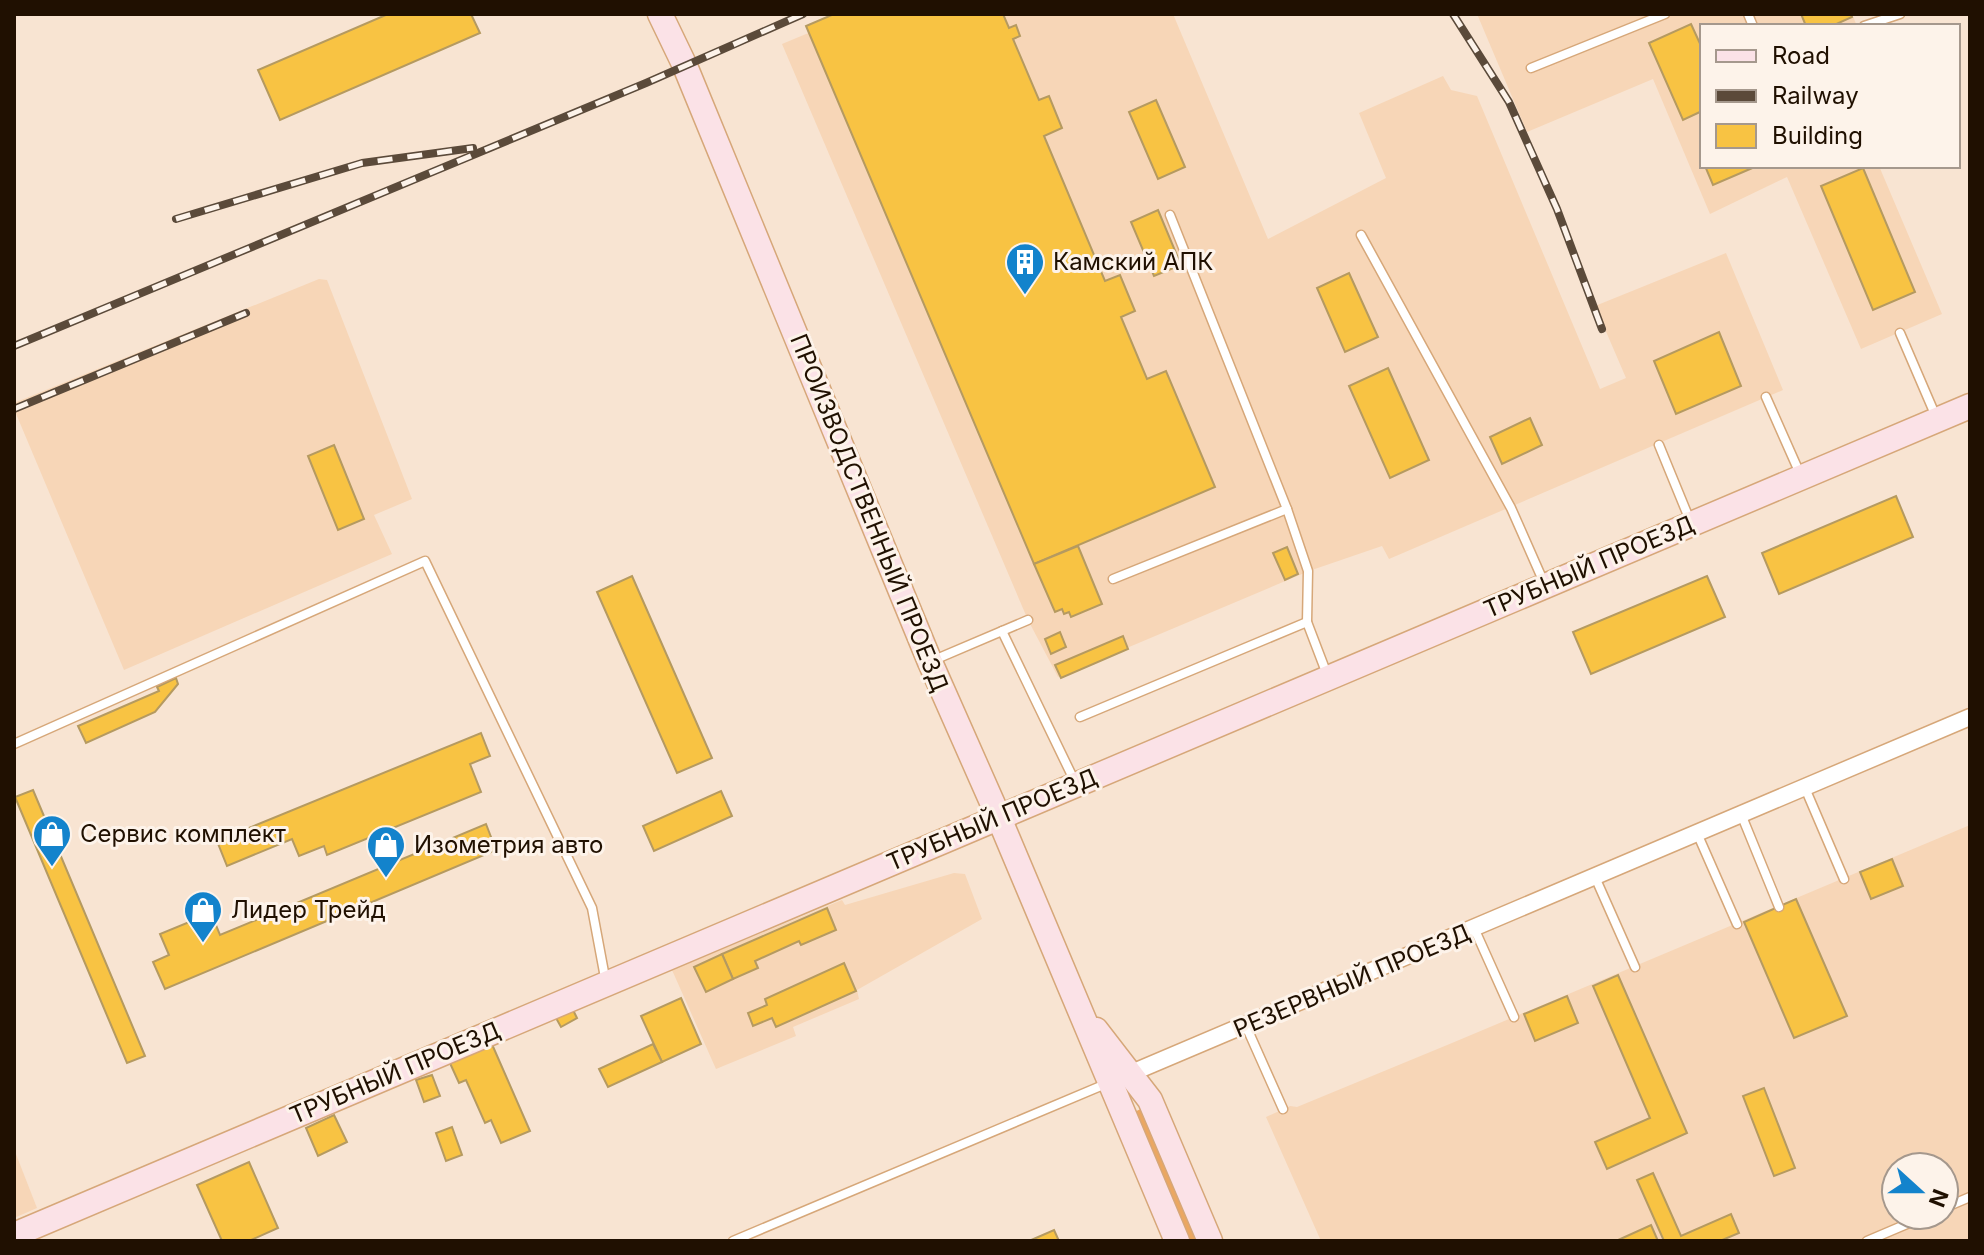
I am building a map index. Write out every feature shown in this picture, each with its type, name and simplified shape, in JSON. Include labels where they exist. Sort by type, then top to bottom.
[{"type":"street","name":"ПРОИЗВОДСТВЕННЫЙ ПРОЕЗД","points":[[660,14],[685,66],[930,662],[1081,1011],[1120,1078],[1177,1241]]},
{"type":"street","name":"ТРУБНЫЙ ПРОЕЗД","points":[[14,1235],[1970,406]]},
{"type":"street","name":"РЕЗЕРВНЫЙ ПРОЕЗД","points":[[1120,1078],[1970,717]]},
{"type":"street","name":"ПРОИЗВОДСТВЕННЫЙ ПРОЕЗД","points":[[1120,1078],[1150,1100],[1210,1241]]},
{"type":"lane","points":[[1531,68],[1665,14]]},
{"type":"lane","points":[[1870,24],[1900,14]]},
{"type":"lane","points":[[1170,215],[1287,509],[1308,571],[1307,622],[1328,678]]},
{"type":"lane","points":[[1361,235],[1511,508],[1545,586]]},
{"type":"lane","points":[[1900,333],[1937,420]]},
{"type":"lane","points":[[1766,397],[1802,477]]},
{"type":"lane","points":[[1659,445],[1692,524]]},
{"type":"lane","points":[[1113,579],[1287,509]]},
{"type":"lane","points":[[14,744],[425,561],[592,908],[606,984]]},
{"type":"lane","points":[[930,662],[1028,620]]},
{"type":"lane","points":[[1080,717],[1307,622]]},
{"type":"lane","points":[[1002,631],[1077,784]]},
{"type":"lane","points":[[1805,787],[1844,879]]},
{"type":"lane","points":[[1741,814],[1779,907]]},
{"type":"lane","points":[[1697,833],[1737,924]]},
{"type":"lane","points":[[1595,877],[1635,967]]},
{"type":"lane","points":[[1474,928],[1514,1017]]},
{"type":"lane","points":[[1246,1026],[1283,1109]]},
{"type":"lane","name":"РЕЗЕРВНЫЙ ПРОЕЗД","points":[[733,1241],[1120,1078]]},
{"type":"lane","points":[[1867,1241],[1890,1231]]},
{"type":"shaded area","points":[[854,14],[1173,14],[1268,239],[1386,178],[1359,113],[1443,76],[1451,90],[1477,96],[1600,389],[1626,378],[1595,306],[1726,253],[1783,390],[1389,559],[1382,546],[1309,571],[1058,677],[1028,620],[782,44]]},
{"type":"shaded area","points":[[1477,14],[1852,14],[1856,24],[1700,24],[1700,168],[1880,168],[1942,314],[1861,349],[1787,177],[1710,214],[1653,79],[1527,132]]},
{"type":"shaded area","points":[[319,279],[327,280],[412,499],[374,515],[392,554],[124,670],[14,403]]},
{"type":"shaded area","points":[[1970,825],[1970,1241],[1321,1241],[1266,1117],[1290,1106],[1297,1107]]},
{"type":"shaded area","points":[[954,873],[965,874],[982,919],[857,990],[859,999],[793,1027],[796,1036],[716,1069],[672,970],[842,900],[845,905]]},
{"type":"shaded area","points":[[1143,1108],[1200,1241],[1187,1241],[1132,1113]]},
{"type":"shaded area","points":[[14,1149],[37,1208],[14,1218]]},
{"type":"building","points":[[388,14],[471,14],[480,33],[280,120],[258,70]]},
{"type":"building","name":"Камский АПК","points":[[834,14],[1003,14],[1009,28],[1016,25],[1020,36],[1013,39],[1039,100],[1049,96],[1062,128],[1044,136],[1105,281],[1120,275],[1135,311],[1121,317],[1147,379],[1166,371],[1215,487],[1034,564],[806,26]]},
{"type":"building","points":[[1801,14],[1851,14],[1852,17],[1836,24],[1805,24]]},
{"type":"building","points":[[1691,24],[1700,44],[1700,112],[1683,120],[1649,43]]},
{"type":"building","points":[[1156,100],[1185,167],[1158,179],[1129,112]]},
{"type":"building","points":[[1706,168],[1752,168],[1713,185]]},
{"type":"building","points":[[1863,168],[1915,292],[1873,310],[1821,186]]},
{"type":"building","points":[[1158,210],[1181,265],[1154,276],[1131,222]]},
{"type":"building","points":[[1349,273],[1378,337],[1345,352],[1317,288]]},
{"type":"building","points":[[1719,332],[1741,386],[1676,414],[1654,361]]},
{"type":"building","points":[[1388,368],[1429,460],[1390,478],[1349,386]]},
{"type":"building","points":[[1530,418],[1542,445],[1502,464],[1490,437]]},
{"type":"building","points":[[334,445],[364,519],[338,530],[308,456]]},
{"type":"building","points":[[1896,496],[1913,537],[1779,594],[1762,553]]},
{"type":"building","points":[[1078,546],[1102,604],[1071,617],[1069,612],[1064,614],[1062,609],[1055,612],[1034,564]]},
{"type":"building","points":[[1287,547],[1298,574],[1285,580],[1273,553]]},
{"type":"building","points":[[632,576],[712,758],[677,773],[597,592]]},
{"type":"building","points":[[1707,576],[1725,617],[1591,674],[1573,632]]},
{"type":"building","points":[[1060,632],[1066,647],[1051,654],[1045,639]]},
{"type":"building","points":[[1123,636],[1128,649],[1061,678],[1055,665]]},
{"type":"building","points":[[176,678],[178,684],[155,712],[86,743],[78,726],[159,691],[157,687]]},
{"type":"building","points":[[481,733],[490,756],[470,764],[481,792],[327,855],[324,846],[299,856],[292,839],[227,866],[217,841]]},
{"type":"building","points":[[33,790],[145,1056],[127,1063],[15,797]]},
{"type":"building","points":[[721,791],[732,816],[654,851],[643,826]]},
{"type":"building","points":[[486,824],[496,850],[165,989],[153,962],[169,955],[160,934],[211,913],[220,935]]},
{"type":"building","points":[[1892,859],[1903,886],[1871,899],[1860,872]]},
{"type":"building","points":[[1796,899],[1847,1016],[1794,1038],[1744,922]]},
{"type":"building","points":[[827,908],[836,930],[801,945],[799,941],[755,961],[758,968],[733,979],[722,954]]},
{"type":"building","points":[[722,954],[733,979],[706,992],[694,967]]},
{"type":"building","points":[[844,963],[856,991],[776,1027],[772,1018],[753,1026],[748,1013],[767,1005],[765,999]]},
{"type":"building","points":[[1618,975],[1687,1133],[1607,1169],[1595,1142],[1650,1118],[1593,986]]},
{"type":"building","points":[[1567,996],[1578,1023],[1535,1041],[1524,1014]]},
{"type":"building","points":[[681,998],[701,1044],[662,1062],[641,1016]]},
{"type":"building","points":[[573,1010],[577,1018],[561,1027],[556,1018]]},
{"type":"building","points":[[491,1042],[530,1131],[501,1143],[491,1120],[485,1123],[466,1080],[459,1083],[449,1061]]},
{"type":"building","points":[[653,1044],[662,1062],[608,1087],[599,1069]]},
{"type":"building","points":[[432,1075],[440,1096],[424,1102],[416,1080]]},
{"type":"building","points":[[1764,1088],[1795,1168],[1774,1176],[1743,1096]]},
{"type":"building","points":[[334,1115],[347,1142],[318,1156],[306,1128]]},
{"type":"building","points":[[452,1127],[462,1155],[446,1161],[436,1133]]},
{"type":"building","points":[[249,1162],[278,1228],[249,1241],[222,1241],[197,1185]]},
{"type":"building","points":[[1653,1173],[1681,1236],[1731,1214],[1739,1233],[1720,1241],[1664,1241],[1637,1180]]},
{"type":"building","points":[[1651,1225],[1658,1241],[1616,1241]]},
{"type":"building","points":[[1054,1230],[1059,1241],[1029,1241]]},
{"type":"railway","points":[[14,346],[646,83],[803,14]]},
{"type":"railway","points":[[1453,14],[1509,102],[1557,209],[1602,329]]},
{"type":"railway","points":[[176,219],[362,163],[473,148]]},
{"type":"railway","points":[[14,409],[246,313]]},
{"type":"place","name":"Камский АПК","points":[[1025,296]]},
{"type":"place","name":"Сервис комплект","points":[[52,868]]},
{"type":"place","name":"Изометрия авто","points":[[386,879]]},
{"type":"place","name":"Лидер Трейд","points":[[203,944]]}]
